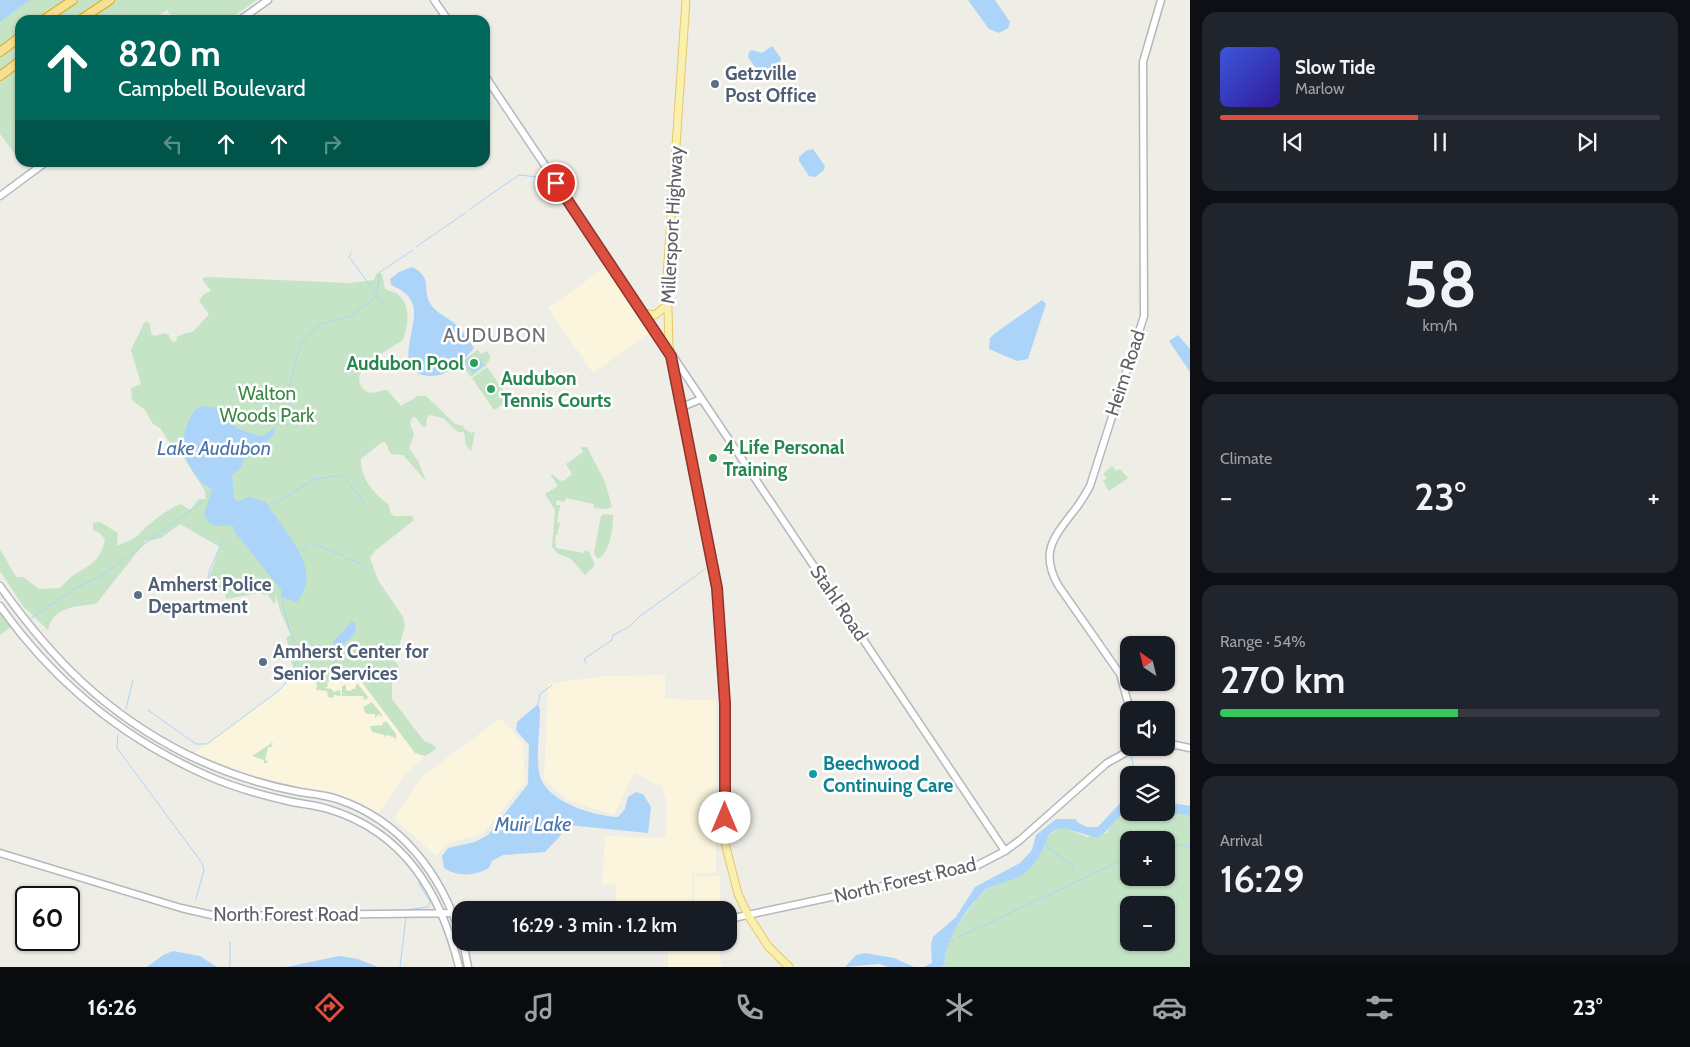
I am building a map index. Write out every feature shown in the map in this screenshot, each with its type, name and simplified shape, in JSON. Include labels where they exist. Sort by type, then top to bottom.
[{"type":"highway","points":[[50,15],[73,0]]},
{"type":"highway","points":[[88,15],[110,0]]},
{"type":"highway","points":[[0,52],[15,41]]},
{"type":"highway","points":[[0,76],[15,65]]},
{"type":"main road","name":"Millersport Highway","points":[[686,0],[668,259],[667,305],[671,356],[718,595],[725,704],[725,842],[738,894],[748,915],[768,946],[789,967]]},
{"type":"main road","points":[[642,312],[655,315],[667,305]]},
{"type":"street","points":[[247,15],[268,0]]},
{"type":"street","points":[[434,0],[444,15]]},
{"type":"street","name":"Heim Road","points":[[1128,701],[1120,674],[1055,580],[1049,563],[1049,553],[1056,534],[1075,510],[1090,486],[1144,316],[1143,62],[1161,0]]},
{"type":"street","name":"Stahl Road","points":[[490,84],[1005,852]]},
{"type":"street","points":[[0,196],[39,167]]},
{"type":"street","points":[[682,407],[701,399]]},
{"type":"street","points":[[0,586],[39,639],[88,688],[137,725],[193,757],[251,779],[345,802],[392,828],[408,842],[429,869],[452,911]]},
{"type":"street","points":[[0,606],[30,645],[78,694],[147,746],[209,776],[248,790],[339,812],[365,824],[384,836],[420,874],[442,913],[459,967]]},
{"type":"street","points":[[30,645],[39,639]]},
{"type":"street","points":[[1175,745],[1190,748]]},
{"type":"street","name":"North Forest Road","points":[[737,917],[976,866],[1005,852],[1038,826],[1112,758],[1120,754]]},
{"type":"street","points":[[248,790],[251,779]]},
{"type":"street","points":[[297,803],[300,792]]},
{"type":"street","name":"North Forest Road","points":[[0,853],[181,908],[216,916],[452,913]]},
{"type":"street","points":[[465,951],[468,967]]},
{"type":"shaded area","points":[[607,266],[650,333],[593,373],[548,308]]},
{"type":"shaded area","points":[[307,662],[356,674],[415,753],[425,756],[402,778],[379,813],[336,796],[251,775],[194,753],[277,692]]},
{"type":"shaded area","points":[[665,675],[665,699],[716,700],[716,873],[692,873],[692,901],[616,901],[617,885],[602,884],[605,836],[666,838],[667,804],[662,787],[634,773],[614,815],[568,800],[544,779],[548,684],[603,676]]},
{"type":"shaded area","points":[[501,718],[523,743],[525,782],[484,833],[446,844],[436,856],[394,818],[421,777]]},
{"type":"shaded area","points":[[694,876],[720,876],[720,901],[694,901]]},
{"type":"shaded area","points":[[668,951],[720,951],[721,967],[668,967]]},
{"type":"green space","points":[[30,0],[257,0],[235,15],[170,15],[167,10],[159,15],[15,15],[15,154],[0,134],[0,22]]},
{"type":"green space","name":"Walton Woods Park","points":[[377,273],[382,274],[385,289],[398,295],[403,301],[408,317],[403,340],[367,365],[359,377],[361,386],[371,393],[387,390],[401,406],[418,396],[426,396],[455,424],[464,426],[463,428],[471,433],[475,432],[471,451],[466,445],[464,432],[458,432],[443,418],[430,415],[427,418],[426,427],[423,427],[415,417],[412,418],[410,423],[414,435],[409,448],[418,461],[426,481],[403,455],[391,454],[385,442],[382,442],[361,459],[363,473],[369,485],[389,505],[390,512],[394,516],[412,516],[414,520],[375,551],[370,558],[378,580],[403,617],[405,627],[399,646],[392,652],[393,660],[399,666],[392,673],[392,699],[424,741],[434,745],[436,749],[425,756],[415,753],[358,677],[346,681],[345,677],[327,682],[328,686],[325,688],[332,689],[333,692],[340,690],[341,696],[334,695],[333,698],[328,697],[327,691],[316,690],[317,684],[310,674],[302,679],[292,663],[286,638],[291,635],[280,611],[276,595],[275,605],[268,595],[258,593],[226,599],[225,592],[207,583],[220,547],[180,524],[161,538],[146,541],[96,604],[74,607],[60,612],[50,622],[48,630],[23,606],[0,571],[0,549],[16,577],[23,577],[39,589],[59,588],[72,576],[98,558],[105,540],[100,533],[93,530],[93,523],[100,522],[118,533],[117,546],[136,537],[147,526],[169,510],[181,504],[190,510],[199,499],[206,499],[205,491],[184,458],[180,441],[177,454],[160,428],[153,424],[145,410],[132,400],[131,388],[141,384],[131,350],[144,323],[147,321],[150,324],[151,333],[154,336],[165,333],[169,335],[171,341],[176,342],[177,337],[193,332],[209,314],[199,301],[204,294],[211,291],[202,279],[206,277],[350,283],[374,280]]},
{"type":"green space","name":"Audubon Pool","points":[[478,350],[481,354],[487,351],[490,356],[489,361],[487,365],[471,377],[460,362]]},
{"type":"green space","name":"Audubon Tennis Courts","points":[[487,367],[510,400],[494,410],[472,378]]},
{"type":"green space","points":[[581,447],[587,447],[605,482],[612,507],[605,509],[594,508],[594,504],[566,498],[564,502],[557,500],[556,505],[560,505],[557,522],[560,523],[557,535],[555,535],[556,541],[553,543],[556,543],[556,548],[584,553],[585,550],[589,552],[595,565],[585,575],[571,559],[557,553],[552,547],[555,510],[545,494],[558,486],[551,476],[552,474],[560,481],[565,480],[572,474],[566,464],[583,452]]},
{"type":"green space","points":[[1112,466],[1116,471],[1120,469],[1128,478],[1109,491],[1103,481],[1107,478],[1103,474]]},
{"type":"green space","points":[[604,514],[613,515],[612,527],[608,546],[598,559],[594,553],[601,516]]},
{"type":"green space","points":[[0,611],[11,627],[0,635]]},
{"type":"green space","points":[[356,684],[368,697],[367,699],[364,700],[363,696],[342,696],[342,686],[346,685],[346,690],[351,691],[355,689]]},
{"type":"green space","points":[[372,702],[382,715],[381,717],[379,714],[375,718],[375,714],[366,714],[363,707]]},
{"type":"green space","points":[[383,722],[387,722],[396,734],[396,740],[394,737],[386,735],[385,738],[384,735],[372,732],[370,726],[383,725]]},
{"type":"green space","points":[[273,742],[271,747],[268,747],[265,760],[268,761],[267,763],[252,756]]},
{"type":"green space","points":[[1175,811],[1187,815],[1190,819],[1190,967],[943,967],[945,963],[943,955],[954,931],[977,898],[988,888],[1023,875],[1040,855],[1045,840],[1049,836],[1059,828],[1064,828],[1087,837],[1107,833],[1119,818],[1120,821],[1175,821]]},
{"type":"water","points":[[0,0],[30,0],[0,22]]},
{"type":"water","points":[[968,0],[995,0],[1010,22],[1008,28],[999,33],[989,29]]},
{"type":"water","points":[[772,46],[781,58],[780,63],[765,72],[758,71],[748,57],[749,52],[752,50],[762,53]]},
{"type":"water","points":[[813,149],[825,166],[824,170],[815,177],[809,176],[799,161],[799,157],[806,151]]},
{"type":"water","points":[[412,267],[423,276],[427,295],[432,306],[457,326],[474,348],[455,367],[437,376],[418,373],[411,367],[408,358],[413,325],[413,305],[407,295],[391,285],[390,279],[399,272]]},
{"type":"water","points":[[1042,300],[1046,304],[1028,359],[1017,361],[989,349],[990,338],[994,334]]},
{"type":"water","points":[[1178,335],[1190,349],[1190,372],[1169,341]]},
{"type":"water","points":[[471,357],[476,363],[480,360],[484,365],[473,373],[465,362]]},
{"type":"water","name":"Lake Audubon","points":[[202,406],[219,408],[231,424],[243,431],[263,436],[274,428],[275,432],[262,448],[242,461],[243,465],[232,475],[234,498],[238,501],[249,497],[266,502],[291,538],[304,563],[306,576],[304,589],[297,602],[281,597],[281,590],[233,530],[234,527],[211,524],[204,515],[212,489],[204,485],[196,476],[188,462],[184,447],[185,431],[191,417],[195,410]]},
{"type":"water","points":[[352,621],[355,623],[356,632],[341,647],[334,647],[333,642]]},
{"type":"water","name":"Muir Lake","points":[[538,704],[540,710],[538,765],[543,782],[550,791],[559,799],[583,810],[618,817],[625,809],[628,797],[636,792],[643,794],[651,807],[648,833],[568,825],[562,829],[561,835],[545,852],[503,855],[492,861],[489,868],[472,874],[460,874],[449,871],[444,868],[442,856],[448,848],[475,842],[488,835],[528,784],[529,745],[516,730],[517,722]]},
{"type":"water","points":[[1120,803],[1120,816],[1097,838],[1063,828],[1053,832],[1047,838],[1039,857],[1023,875],[987,888],[972,904],[952,935],[945,956],[945,964],[942,967],[924,967],[932,963],[931,944],[933,937],[956,917],[975,887],[1020,863],[1032,850],[1036,835],[1056,819],[1076,819],[1077,822],[1087,827],[1098,827]]},
{"type":"water","points":[[1175,804],[1190,806],[1190,819],[1187,815],[1175,813]]},
{"type":"water","points":[[173,951],[200,956],[217,967],[147,967],[163,955]]},
{"type":"water","points":[[865,953],[894,958],[914,967],[888,967],[879,964],[845,967],[856,955]]},
{"type":"water","points":[[339,956],[358,959],[378,967],[287,967]]},
{"type":"waterway","points":[[470,209],[519,175],[547,178]]},
{"type":"waterway","points":[[416,247],[465,213]]},
{"type":"waterway","points":[[377,294],[380,272],[413,250]]},
{"type":"waterway","points":[[351,253],[349,257],[376,293]]},
{"type":"waterway","points":[[279,416],[291,401],[290,385],[301,342],[321,324],[351,316],[376,297],[380,298],[383,303]]},
{"type":"waterway","points":[[274,428],[279,420]]},
{"type":"waterway","points":[[277,502],[315,479],[342,475],[364,503]]},
{"type":"waterway","points":[[31,618],[79,586],[101,576],[202,502]]},
{"type":"waterway","points":[[268,505],[273,502]]},
{"type":"waterway","points":[[207,583],[210,569],[223,540]]},
{"type":"waterway","points":[[301,552],[308,543]]},
{"type":"waterway","points":[[312,543],[343,556]]},
{"type":"waterway","points":[[347,559],[357,561],[363,567]]},
{"type":"waterway","points":[[586,663],[584,659],[612,640],[613,635],[629,627],[639,617],[705,569]]},
{"type":"waterway","points":[[148,710],[196,744],[207,744],[277,692],[285,684],[300,655],[298,646],[290,632],[282,599]]},
{"type":"waterway","points":[[126,709],[133,680]]},
{"type":"waterway","points":[[538,704],[540,694],[552,685]]},
{"type":"waterway","points":[[118,734],[117,748],[202,863],[204,870],[196,899]]},
{"type":"waterway","points":[[1131,756],[1134,766]]},
{"type":"waterway","points":[[1045,839],[1047,847],[1071,864],[1074,870]]},
{"type":"waterway","points":[[1175,846],[1190,847]]},
{"type":"waterway","points":[[959,937],[1120,861]]},
{"type":"waterway","points":[[405,910],[428,907],[430,902],[418,882]]},
{"type":"waterway","points":[[400,967],[406,917]]},
{"type":"waterway","points":[[947,942],[954,941]]},
{"type":"waterway","points":[[230,942],[230,967]]},
{"type":"place","name":"Getzville Post Office","points":[[715,84]]},
{"type":"place","name":"Audubon Pool","points":[[474,363]]},
{"type":"place","name":"Audubon Tennis Courts","points":[[491,389]]},
{"type":"place","name":"4 Life Personal Training","points":[[713,458]]},
{"type":"place","name":"Amherst Police Department","points":[[138,595]]},
{"type":"place","name":"Amherst Center for Senior Services","points":[[263,662]]},
{"type":"place","name":"Beechwood Continuing Care","points":[[813,774]]},
{"type":"district","name":"AUDUBON","points":[[495,335]]},
{"type":"route","points":[[556,183],[671,356],[717,588],[722,635],[725,704],[725,818]]}]
